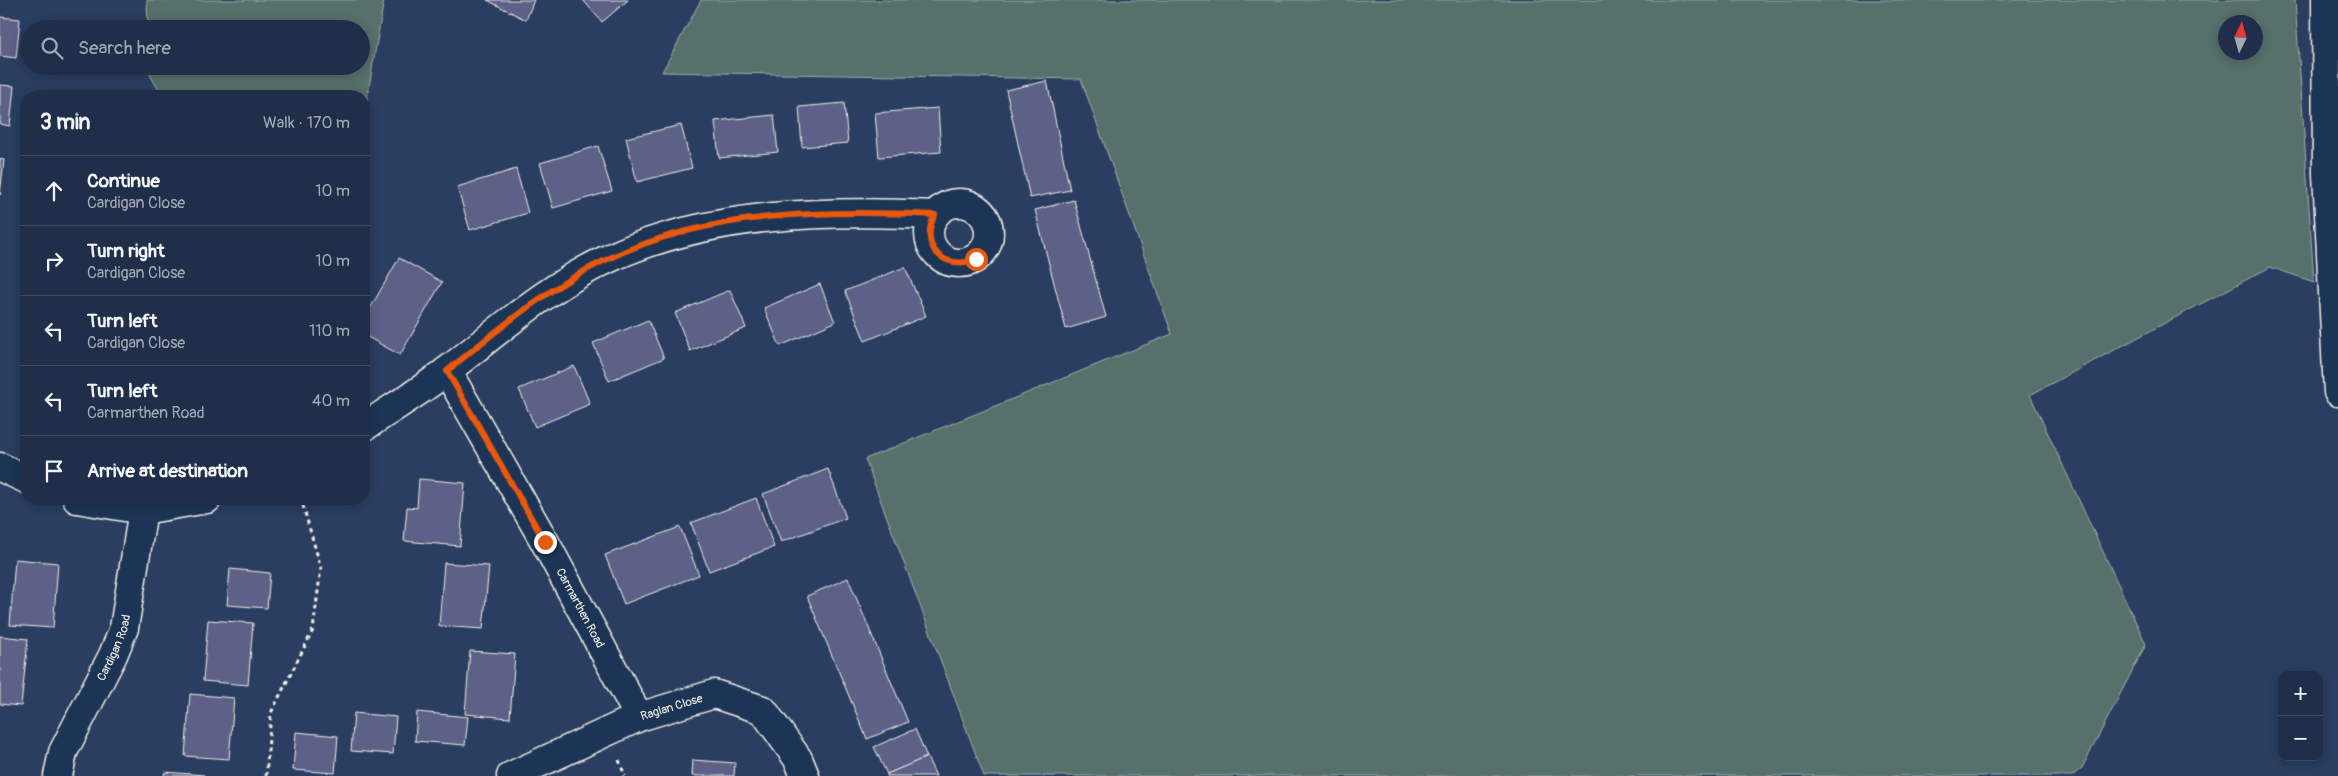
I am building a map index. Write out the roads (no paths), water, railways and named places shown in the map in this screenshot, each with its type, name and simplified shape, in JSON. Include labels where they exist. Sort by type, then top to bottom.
[{"type":"street","points":[[2326,0],[2327,174],[2338,392]]},
{"type":"street","points":[[370,423],[447,371],[505,323],[549,292],[611,257],[668,235],[727,223],[799,215],[882,212],[935,215]]},
{"type":"street","name":"Carmarthen Road","points":[[447,371],[545,542],[639,717]]},
{"type":"street","points":[[0,467],[20,476]]},
{"type":"street","points":[[112,505],[142,510],[172,505]]},
{"type":"street","name":"Cardigan Road","points":[[58,776],[63,752],[113,655],[124,628],[142,510]]},
{"type":"street","name":"Raglan Close","points":[[511,776],[639,717],[714,694],[763,710],[798,759],[806,776]]}]
